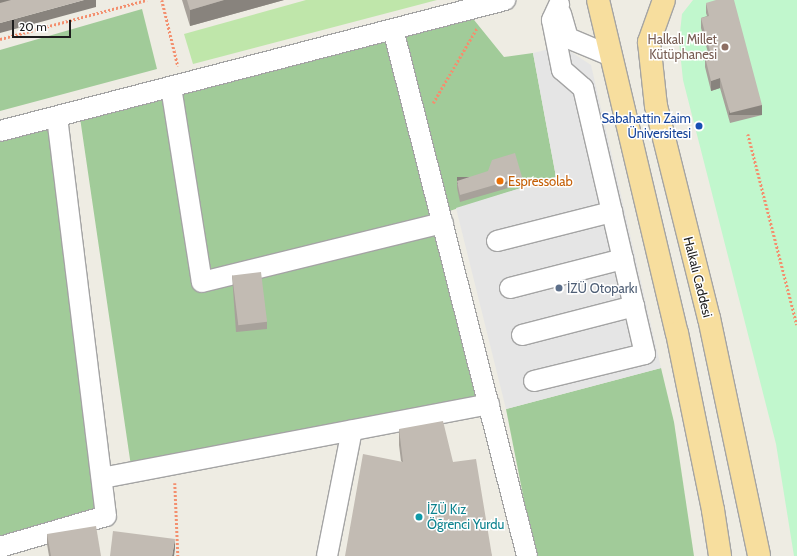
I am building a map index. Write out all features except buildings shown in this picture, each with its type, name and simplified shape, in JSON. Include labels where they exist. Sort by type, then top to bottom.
[{"type":"main road","points":[[598,0],[677,333],[713,510],[720,556]]},
{"type":"main road","name":"Halkalı Caddesi","points":[[664,0],[649,42],[656,106],[709,318],[759,556]]},
{"type":"street","points":[[0,131],[505,0]]},
{"type":"street","points":[[534,381],[645,354],[583,88],[562,70],[563,42],[559,3]]},
{"type":"street","points":[[393,29],[528,556]]},
{"type":"street","points":[[563,42],[611,56]]},
{"type":"street","points":[[177,86],[202,282],[443,223]]},
{"type":"street","points":[[0,547],[106,516],[57,117]]},
{"type":"street","points":[[497,242],[612,212]]},
{"type":"street","points":[[510,288],[623,259]]},
{"type":"street","points":[[522,335],[634,306]]},
{"type":"street","points":[[102,478],[489,404]]},
{"type":"street","points":[[327,556],[352,430]]},
{"type":"path","points":[[0,39],[147,0]]},
{"type":"path","points":[[162,0],[177,86]]},
{"type":"path","points":[[418,128],[478,26],[466,10]]},
{"type":"path","points":[[748,134],[797,326]]},
{"type":"path","points":[[174,465],[178,556]]},
{"type":"green space","points":[[306,0],[437,0],[193,64],[184,34]]},
{"type":"green space","points":[[693,0],[797,0],[797,556],[794,556],[776,444],[683,80],[679,42],[682,14]]},
{"type":"green space","points":[[142,9],[157,69],[0,111],[0,50]]},
{"type":"green space","points":[[466,10],[504,57],[533,53],[556,177],[440,214],[489,404],[132,473],[79,111]]},
{"type":"green space","points":[[57,117],[106,516],[0,547],[0,131]]},
{"type":"green space","points":[[661,368],[674,422],[694,556],[535,556],[506,409]]},
{"type":"shaded area","name":"İZÜ Otoparkı","points":[[562,46],[591,65],[661,368],[506,409],[456,208],[556,177],[533,53]]},
{"type":"place","name":"Halkalı Millet Kütüphanesi","points":[[725,47]]},
{"type":"place","name":"Sabahattin Zaim Üniversitesi","points":[[699,126]]},
{"type":"place","name":"Espressolab","points":[[500,181]]},
{"type":"place","name":"İZÜ Otoparkı","points":[[559,288]]},
{"type":"place","name":"İZÜ Kız Öğrenci Yurdu","points":[[419,517]]}]
